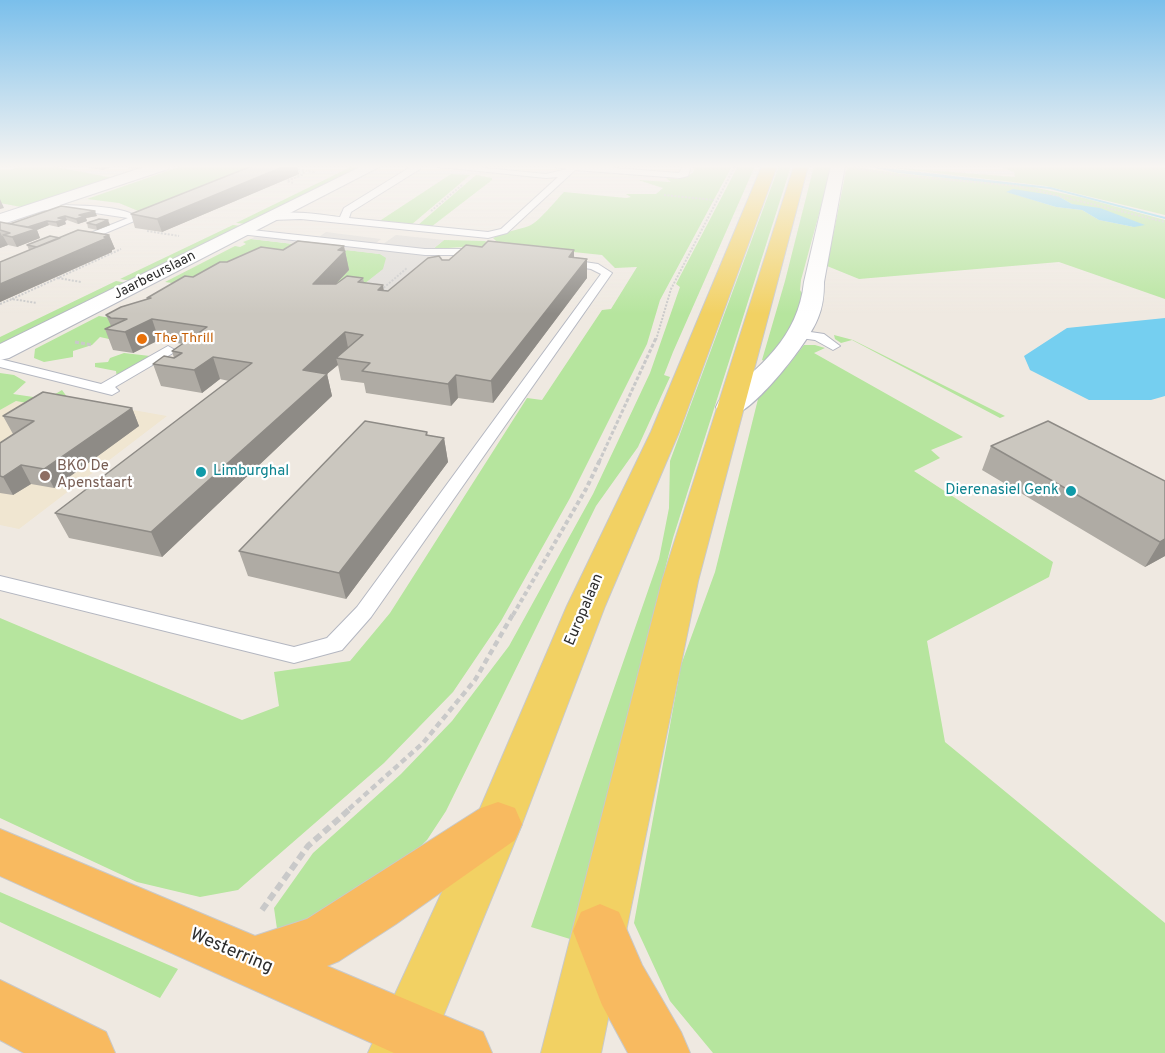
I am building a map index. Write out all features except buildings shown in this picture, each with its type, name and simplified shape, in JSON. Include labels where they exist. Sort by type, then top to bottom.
[{"type":"highway","points":[[256,963],[320,942],[378,906],[498,824]]},
{"type":"highway","name":"Westerring","points":[[0,852],[256,963],[403,1041],[462,1053]]},
{"type":"highway","points":[[600,931],[622,985],[660,1053]]},
{"type":"highway","points":[[0,1009],[85,1053]]},
{"type":"main road","name":"Jaarbeurslaan","points":[[0,332],[244,215]]},
{"type":"main road","name":"Jaarbeurslaan","points":[[0,353],[276,215]]},
{"type":"main road","name":"Europalaan","points":[[403,1041],[498,824],[586,606],[665,432],[751,215]]},
{"type":"main road","points":[[571,1053],[680,581],[786,215]]},
{"type":"main road","points":[[729,407],[787,351],[806,322],[814,298],[814,282],[833,215]]},
{"type":"lane","points":[[67,246],[134,219],[131,215]]},
{"type":"lane","points":[[344,215],[345,220]]},
{"type":"lane","points":[[272,217],[299,216],[488,235],[504,231],[521,215]]},
{"type":"lane","points":[[243,232],[425,252],[471,251],[497,254]]},
{"type":"lane","points":[[0,583],[294,655],[334,644],[364,612],[607,273],[594,266],[551,261]]},
{"type":"lane","points":[[797,334],[819,337],[833,346]]},
{"type":"lane","points":[[0,363],[107,390],[168,350]]},
{"type":"path","points":[[262,910],[308,846],[423,743],[476,680],[586,489],[656,342],[670,289],[709,215]]},
{"type":"path","points":[[1137,215],[1165,222]]},
{"type":"path","points":[[0,304],[121,249]]},
{"type":"path","points":[[377,294],[425,252]]},
{"type":"path","points":[[58,278],[81,282]]},
{"type":"path","points":[[12,299],[37,303]]},
{"type":"shaded area","points":[[265,231],[319,237],[326,232],[381,239],[376,243],[383,244],[396,235],[444,240],[433,249],[442,258],[388,304],[350,295],[383,269],[386,258],[380,254],[251,239]]},
{"type":"shaded area","name":"BKO De Apenstaart","points":[[16,401],[78,412],[93,403],[167,416],[19,529],[0,525],[0,410]]},
{"type":"green space","points":[[252,215],[265,215],[247,224],[236,223]]},
{"type":"green space","points":[[388,215],[423,215],[411,225],[378,222]]},
{"type":"green space","points":[[429,215],[446,215],[431,227],[418,225]]},
{"type":"green space","points":[[706,215],[660,300],[647,344],[570,498],[501,621],[453,692],[384,763],[238,890],[200,897],[137,882],[0,818],[0,618],[242,720],[279,706],[274,672],[350,661],[390,613],[527,398],[542,400],[602,310],[611,309],[637,267],[615,268],[602,255],[516,246],[518,253],[463,247],[433,249],[444,240],[497,242],[493,238],[529,226],[542,216]]},
{"type":"green space","points":[[712,215],[733,215],[673,352],[664,375],[670,377],[638,447],[596,506],[446,811],[427,840],[393,873],[335,911],[277,929],[274,908],[313,853],[401,774],[452,721],[509,646],[593,494],[650,373],[680,287],[676,284]]},
{"type":"green space","points":[[761,215],[775,215],[673,538],[570,939],[531,927],[659,559],[669,508],[670,461]]},
{"type":"green space","points":[[802,215],[819,215],[801,280],[800,290],[805,298],[786,336],[766,362],[762,360]]},
{"type":"green space","points":[[837,215],[1091,215],[1099,220],[1134,227],[1102,215],[1147,215],[1165,220],[1165,299],[1059,262],[859,279],[827,266]]},
{"type":"green space","points":[[233,225],[243,226],[131,281],[120,279]]},
{"type":"green space","points":[[251,239],[319,247],[186,285],[165,282],[235,246],[240,247],[246,244],[243,242]]},
{"type":"green space","points":[[347,250],[380,254],[386,257],[386,262],[383,270],[339,304],[334,286],[349,270],[344,268],[348,264],[330,262]]},
{"type":"green space","points":[[116,281],[127,283],[0,346],[0,337]]},
{"type":"green space","points":[[99,316],[143,323],[109,339],[100,337],[92,345],[73,351],[73,357],[44,362],[34,358],[35,349]]},
{"type":"green space","points":[[834,335],[853,340],[1005,416],[1000,418],[852,340],[841,343],[835,339]]},
{"type":"green space","points":[[804,345],[825,348],[814,353],[963,437],[931,450],[940,458],[914,471],[1053,562],[1049,577],[927,641],[945,742],[1165,923],[1165,1053],[713,1053],[670,1001],[634,923],[681,665],[715,572],[759,395],[765,383],[787,367]]},
{"type":"green space","points":[[124,353],[150,356],[117,378],[116,371],[95,367],[95,363],[108,362],[110,358]]},
{"type":"green space","points":[[0,373],[14,375],[26,382],[13,394],[47,399],[62,390],[78,412],[16,401],[0,410]]},
{"type":"green space","points":[[0,892],[178,969],[160,998],[0,922]]},
{"type":"water","points":[[1091,215],[1119,215],[1145,225],[1134,227],[1099,220]]},
{"type":"water","points":[[1165,318],[1165,396],[1151,400],[1089,400],[1030,370],[1024,356],[1067,328]]},
{"type":"waterway","points":[[1154,215],[1165,218]]},
{"type":"place","name":"The Thrill","points":[[142,339]]},
{"type":"place","name":"Limburghal","points":[[201,472]]},
{"type":"place","name":"BKO De Apenstaart","points":[[45,476]]},
{"type":"place","name":"Dierenasiel Genk","points":[[1071,491]]}]
